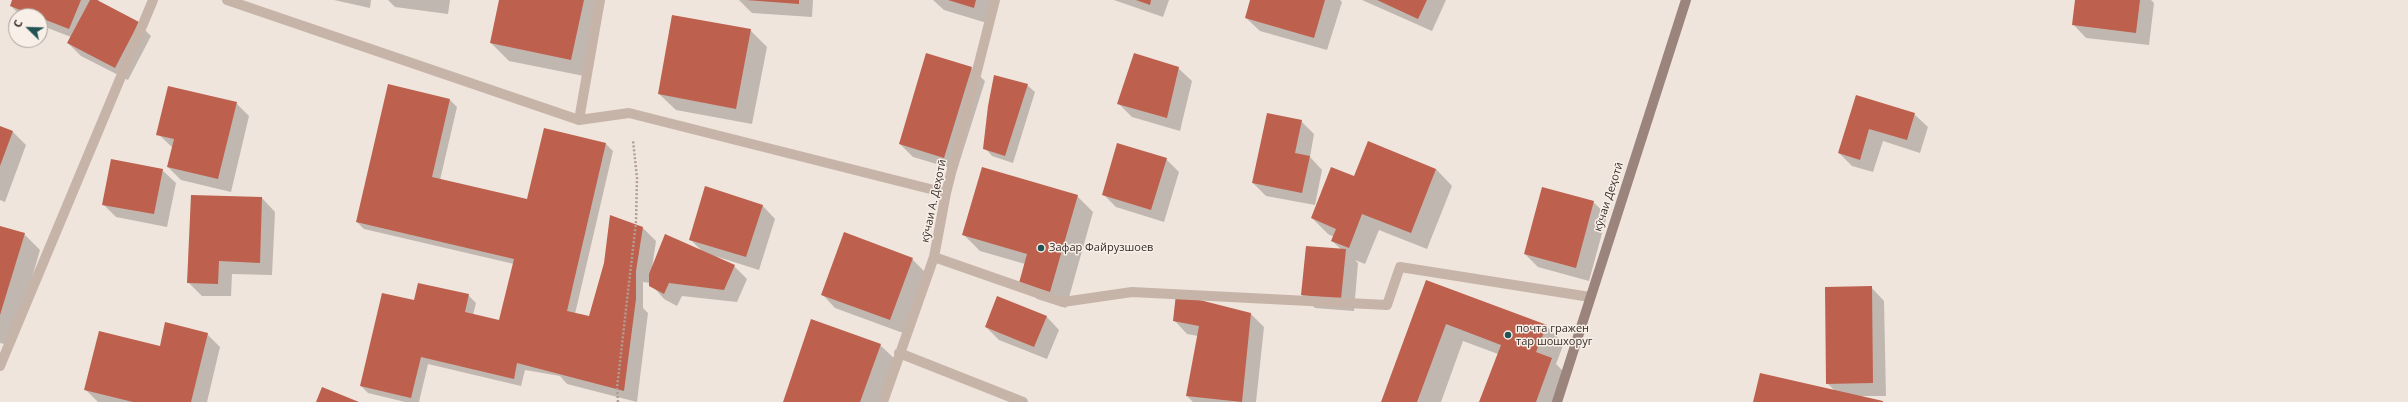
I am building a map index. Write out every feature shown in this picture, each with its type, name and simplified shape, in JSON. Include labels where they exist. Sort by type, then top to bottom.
[{"type":"main road","name":"кӯчаи Деҳотӣ","points":[[1557,402],[1686,0]]},
{"type":"street","points":[[0,366],[153,0]]},
{"type":"street","points":[[227,0],[579,120],[629,113],[946,193]]},
{"type":"street","points":[[579,120],[600,0]]},
{"type":"street","name":"кӯчаи А. Деҳотӣ","points":[[883,402],[934,256],[946,193],[995,0]]},
{"type":"street","points":[[934,256],[1063,302],[1132,292],[1387,305],[1400,267],[1590,297]]},
{"type":"street","points":[[900,353],[1023,402]]},
{"type":"path","points":[[618,402],[617,388],[636,222],[637,178],[629,113]]},
{"type":"building","points":[[12,0],[81,0],[69,29],[48,21],[48,8],[15,8],[10,6]]},
{"type":"building","points":[[90,0],[97,0],[139,22],[115,68],[67,43]]},
{"type":"building","points":[[499,0],[584,0],[571,60],[490,43]]},
{"type":"building","points":[[746,0],[799,0],[799,4]]},
{"type":"building","points":[[948,0],[976,0],[974,8]]},
{"type":"building","points":[[1136,0],[1151,0],[1150,5]]},
{"type":"building","points":[[1250,0],[1325,0],[1314,38],[1245,18]]},
{"type":"building","points":[[1377,0],[1427,0],[1418,19]]},
{"type":"building","points":[[2075,0],[2140,0],[2136,33],[2072,25]]},
{"type":"building","points":[[672,15],[751,29],[736,109],[658,94]]},
{"type":"building","points":[[926,53],[972,67],[944,158],[899,144]]},
{"type":"building","points":[[1134,53],[1179,67],[1167,118],[1117,104]]},
{"type":"building","points":[[994,75],[1028,84],[1005,156],[983,149],[988,106]]},
{"type":"building","points":[[388,84],[450,99],[432,177],[527,199],[544,128],[606,143],[567,311],[589,316],[604,263],[610,215],[643,227],[636,271],[636,299],[624,391],[517,363],[514,379],[421,357],[411,398],[360,386],[382,293],[414,300],[418,283],[469,294],[465,312],[499,320],[514,259],[356,222]]},
{"type":"building","points":[[168,86],[237,102],[218,179],[167,167],[174,139],[156,135]]},
{"type":"building","points":[[1856,95],[1915,113],[1907,140],[1869,129],[1860,160],[1838,153]]},
{"type":"building","points":[[1267,113],[1302,120],[1295,153],[1310,156],[1302,193],[1252,183]]},
{"type":"building","points":[[0,126],[13,131],[0,166]]},
{"type":"building","points":[[1368,141],[1436,169],[1411,233],[1362,214],[1349,248],[1331,241],[1336,229],[1311,218],[1331,167],[1354,176]]},
{"type":"building","points":[[1117,143],[1167,158],[1151,210],[1102,195]]},
{"type":"building","points":[[111,159],[163,169],[154,214],[102,205]]},
{"type":"building","points":[[982,167],[1078,195],[1050,292],[1019,283],[1027,254],[962,235]]},
{"type":"building","points":[[705,186],[763,205],[746,257],[689,240]]},
{"type":"building","points":[[1542,187],[1594,201],[1576,268],[1524,254]]},
{"type":"building","points":[[191,195],[262,197],[260,263],[219,261],[218,284],[187,283]]},
{"type":"building","points":[[0,226],[25,233],[0,315]]},
{"type":"building","points":[[844,232],[913,258],[890,320],[821,295]]},
{"type":"building","points":[[665,234],[735,265],[724,290],[669,283],[664,294],[649,286],[649,274]]},
{"type":"building","points":[[1306,246],[1346,249],[1341,299],[1301,295]]},
{"type":"building","name":"почта гражен тар шошхоруг","points":[[1426,280],[1547,325],[1536,352],[1552,358],[1536,402],[1479,402],[1501,345],[1446,324],[1417,402],[1381,402]]},
{"type":"building","points":[[1872,286],[1873,383],[1826,384],[1825,287]]},
{"type":"building","points":[[1176,294],[1251,313],[1242,402],[1186,396],[1199,326],[1173,321]]},
{"type":"building","points":[[997,296],[1047,316],[1034,347],[985,327]]},
{"type":"building","points":[[811,319],[881,344],[860,402],[783,402]]},
{"type":"building","points":[[165,322],[208,333],[191,402],[133,402],[84,390],[99,331],[160,346]]},
{"type":"building","points":[[1760,373],[1883,401],[1883,402],[1753,402]]},
{"type":"building","points":[[322,387],[359,402],[316,402]]},
{"type":"place","name":"Зафар Файрузшоев","points":[[1041,248]]},
{"type":"place","name":"почта гражен тар шошхоруг","points":[[1508,335]]}]
